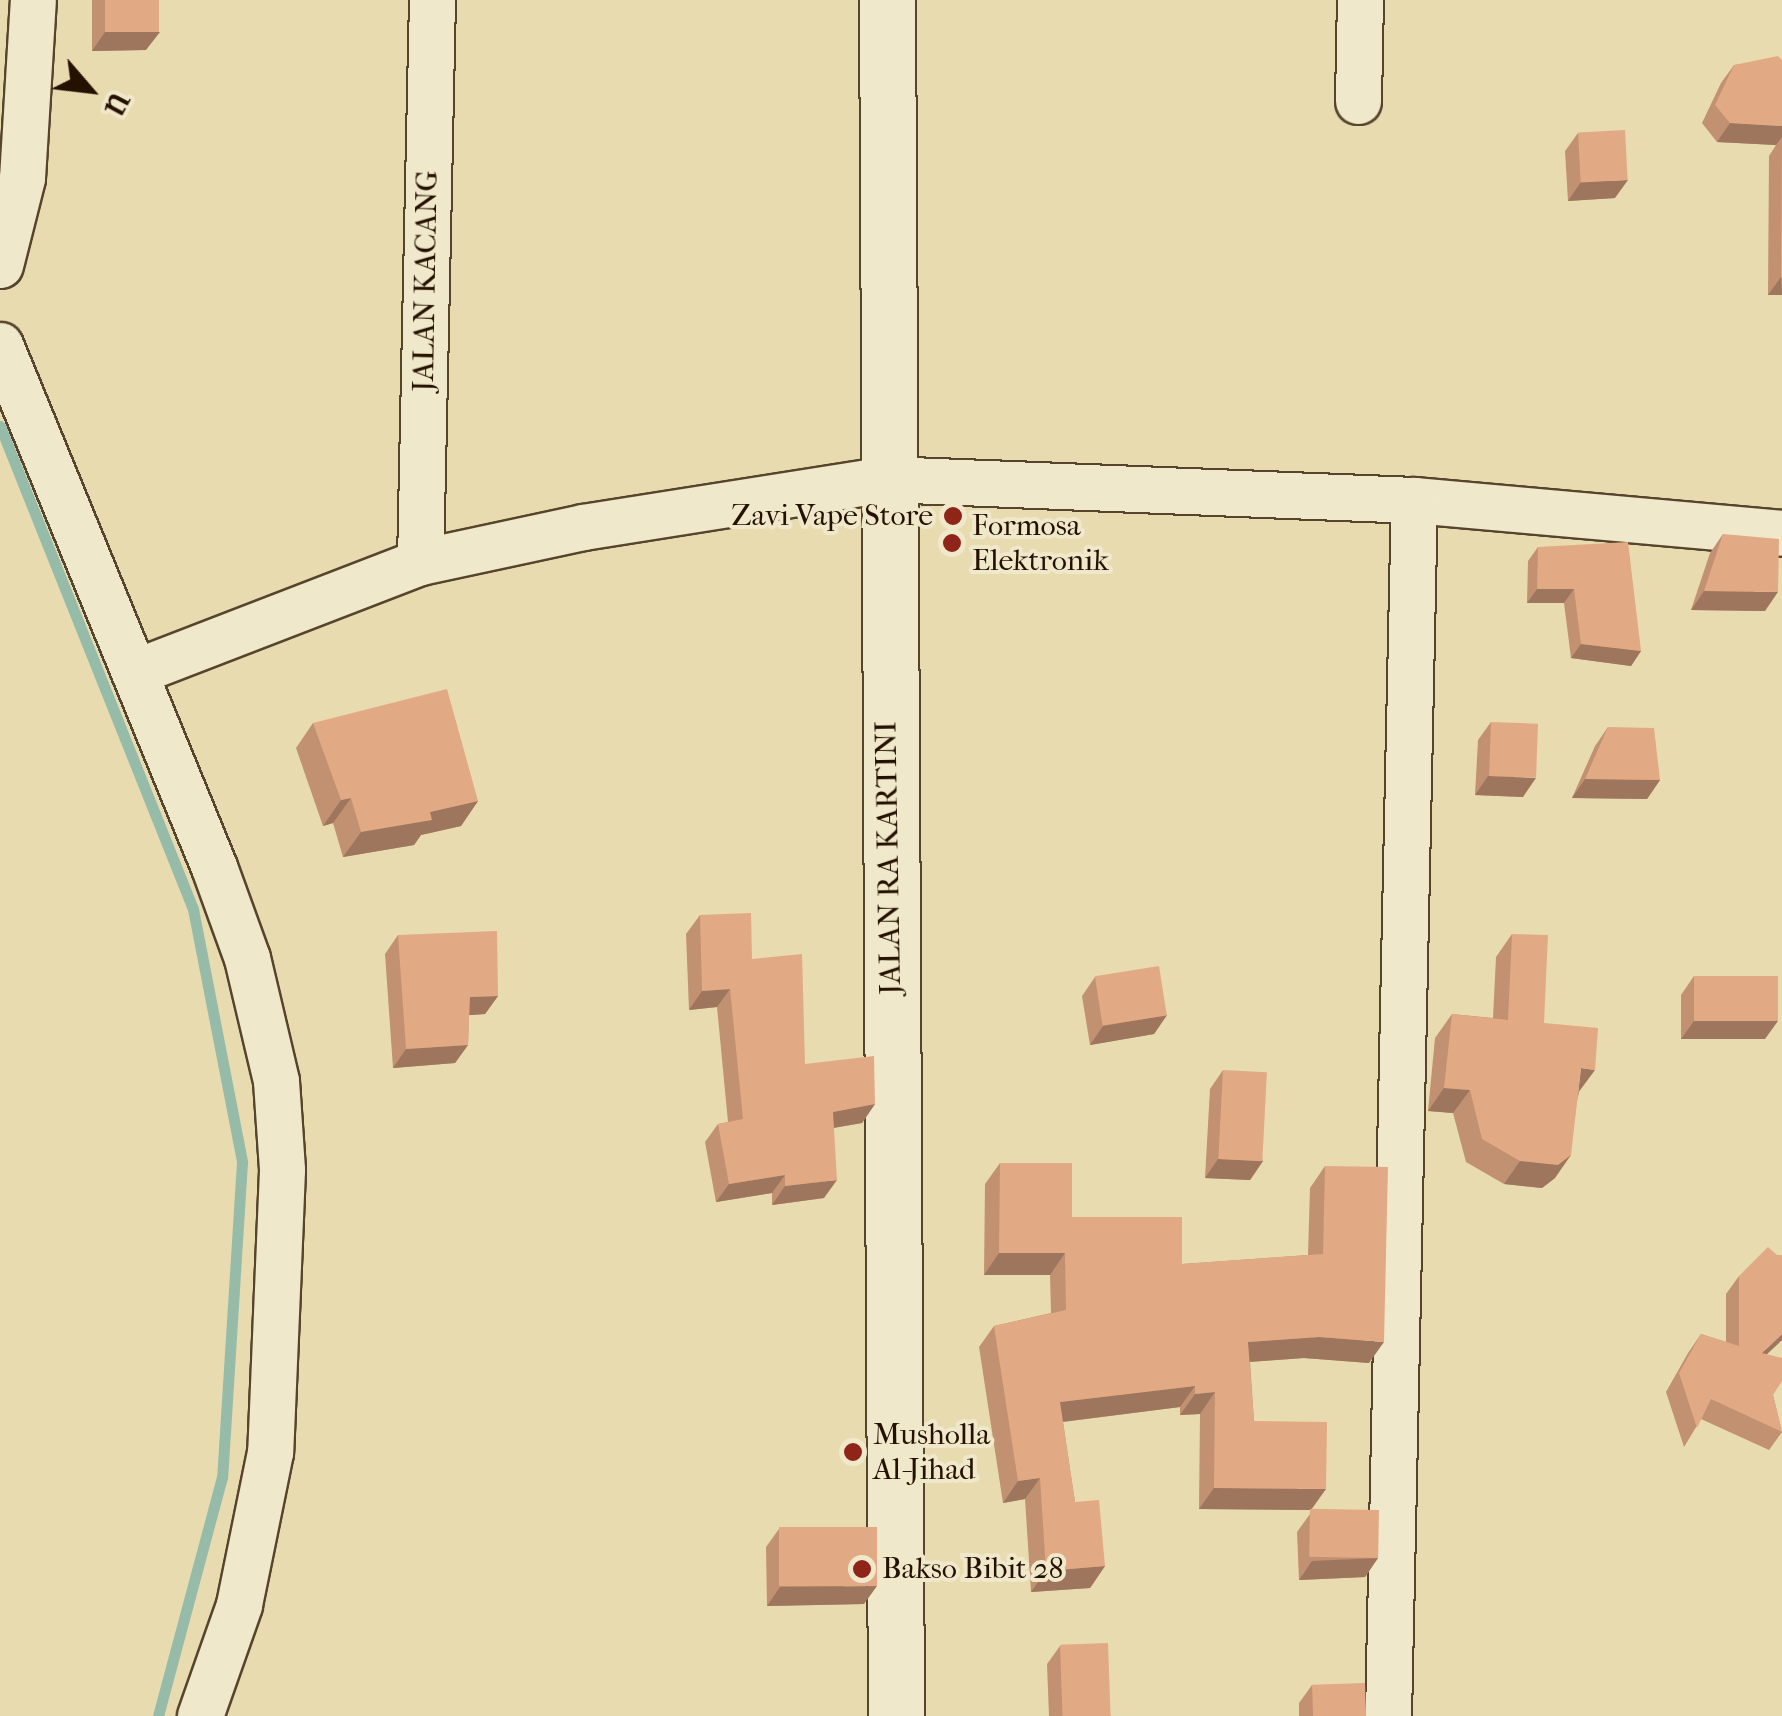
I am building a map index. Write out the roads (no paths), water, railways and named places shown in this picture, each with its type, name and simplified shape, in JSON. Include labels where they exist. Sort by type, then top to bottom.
[{"type":"main road","name":"JALAN RA KARTINI","points":[[887,0],[885,479],[896,1716]]},
{"type":"street","points":[[0,264],[22,178],[33,0]]},
{"type":"street","name":"JALAN KACANG","points":[[420,562],[432,0]]},
{"type":"street","points":[[1358,101],[1360,0]]},
{"type":"street","points":[[0,346],[135,672],[247,958],[276,1082],[282,1170],[270,1452],[239,1605],[200,1716]]},
{"type":"street","points":[[135,672],[420,562],[582,528],[885,479],[1414,500],[1782,533]]},
{"type":"street","points":[[1388,1716],[1414,500]]},
{"type":"waterway","points":[[0,426],[193,909],[242,1162],[222,1477],[158,1716]]},
{"type":"place","name":"Zavi Vape Store","points":[[953,516]]},
{"type":"place","name":"Formosa Elektronik","points":[[952,543]]},
{"type":"place","name":"Musholla Al-Jihad","points":[[853,1452]]},
{"type":"place","name":"Bakso Bibit 28","points":[[862,1569]]}]
